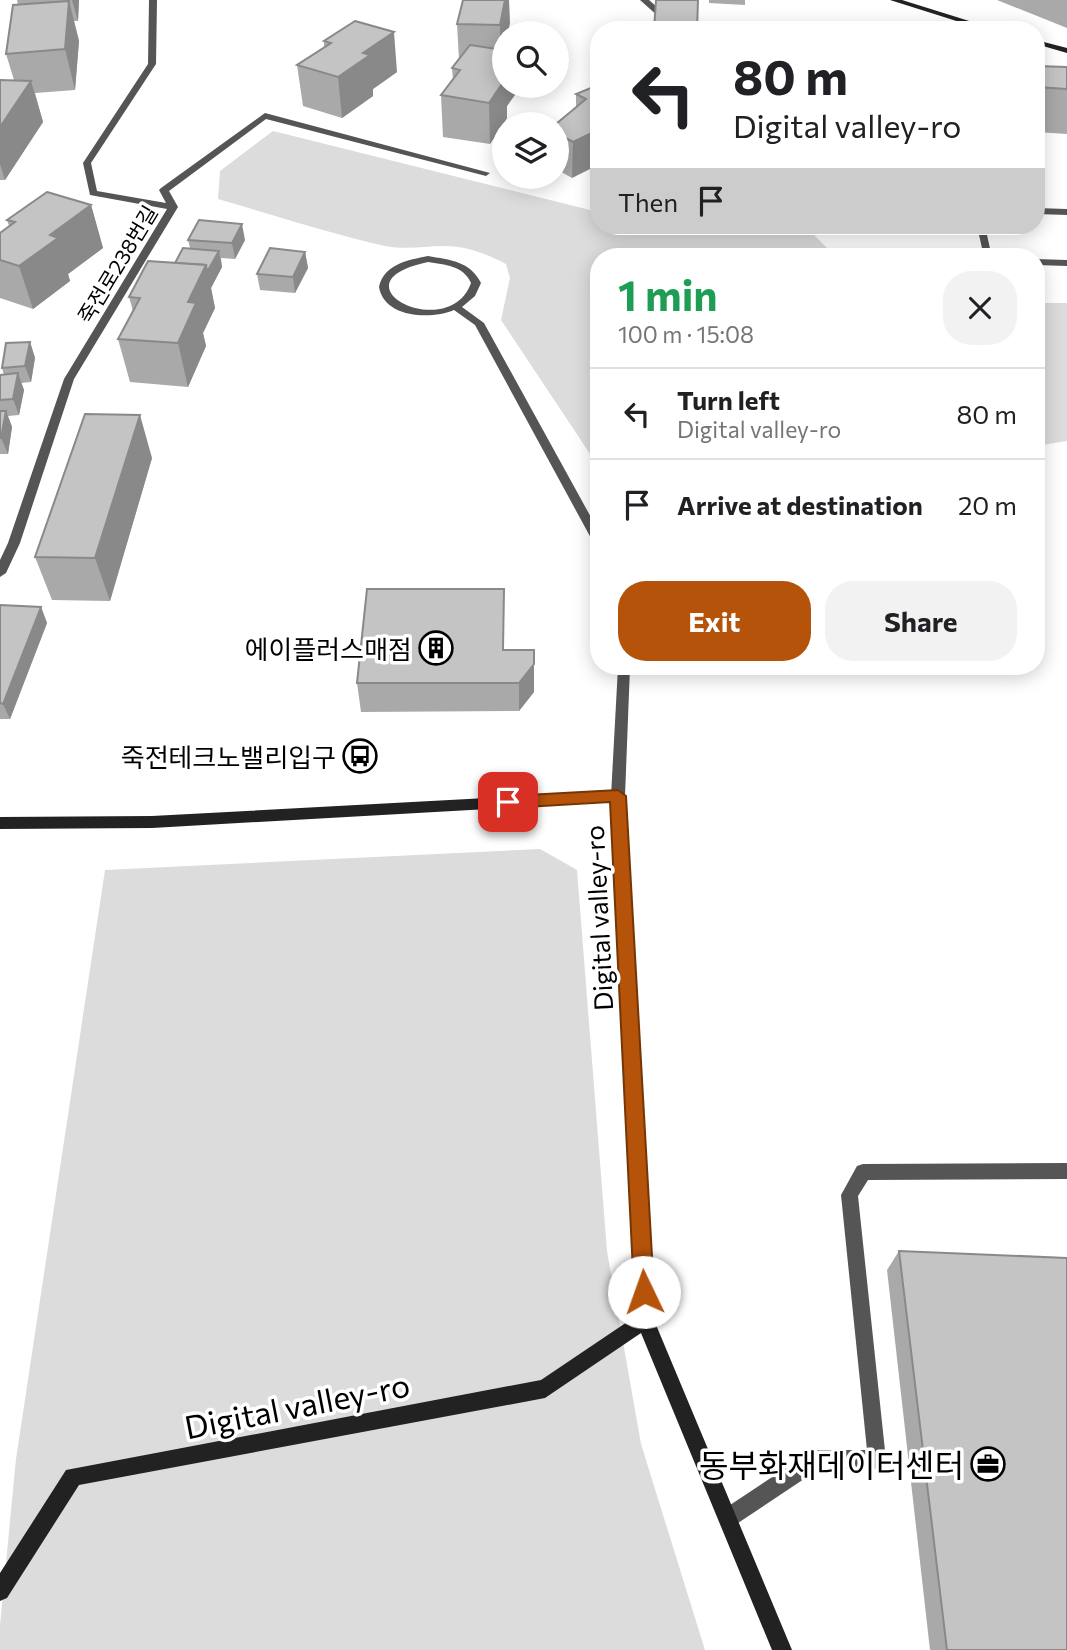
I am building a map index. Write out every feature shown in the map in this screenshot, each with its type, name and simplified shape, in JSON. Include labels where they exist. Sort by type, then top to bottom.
[{"type":"street","name":"죽전로238번길","points":[[0,573],[14,543],[69,379],[173,207],[93,193],[87,163],[152,64],[153,0]]},
{"type":"street","points":[[644,0],[662,15]]},
{"type":"street","points":[[894,0],[964,21]]},
{"type":"street","points":[[1045,45],[1067,51]]},
{"type":"street","points":[[173,207],[164,190],[265,116],[486,173]]},
{"type":"street","points":[[1045,211],[1067,212]]},
{"type":"street","points":[[456,307],[475,293],[477,285],[475,276],[456,264],[428,260],[413,262],[401,266],[384,280],[383,289],[387,298],[409,310],[425,312],[456,307],[479,323],[590,525]]},
{"type":"street","points":[[1045,262],[1067,263]]},
{"type":"street","points":[[618,796],[624,675]]},
{"type":"street","name":"Digital valley-ro","points":[[0,823],[152,822],[618,796],[645,1320],[782,1650]]},
{"type":"street","points":[[728,1518],[817,1459],[877,1461],[849,1195],[863,1172],[1067,1171]]},
{"type":"street","name":"Digital valley-ro","points":[[0,1591],[73,1477],[545,1389],[645,1320]]},
{"type":"shaded area","points":[[273,131],[492,186],[492,189],[506,189],[590,210],[590,235],[814,235],[827,248],[590,248],[590,454],[501,320],[510,278],[506,264],[461,247],[385,246],[218,199],[220,171]]},
{"type":"shaded area","points":[[1045,303],[1067,303],[1067,441],[1045,445]]},
{"type":"shaded area","points":[[540,849],[577,870],[607,1251],[641,1444],[705,1650],[0,1650],[16,1459],[105,870]]},
{"type":"building","points":[[463,0],[505,0],[501,21],[492,21],[492,25],[457,24]]},
{"type":"building","points":[[656,0],[698,0],[697,21],[655,21]]},
{"type":"building","points":[[69,1],[65,49],[6,54],[13,5]]},
{"type":"building","points":[[355,21],[394,32],[363,53],[370,55],[338,77],[297,65],[331,43],[324,41]]},
{"type":"building","points":[[470,45],[492,48],[492,98],[489,103],[441,95],[460,70],[452,68]]},
{"type":"building","points":[[1045,66],[1067,67],[1067,89],[1045,88]]},
{"type":"building","points":[[0,80],[31,81],[0,127]]},
{"type":"building","points":[[590,88],[590,134],[573,142],[569,140],[569,113],[586,99],[576,94]]},
{"type":"building","points":[[47,192],[91,205],[50,235],[58,238],[19,266],[0,260],[0,233],[15,222],[7,220]]},
{"type":"building","points":[[199,220],[242,224],[232,243],[188,240]]},
{"type":"building","points":[[183,248],[219,251],[207,272],[206,265],[175,263]]},
{"type":"building","points":[[270,248],[305,252],[293,277],[257,274]]},
{"type":"building","points":[[148,261],[206,265],[188,302],[196,303],[178,343],[118,339],[140,298],[129,297]]},
{"type":"building","points":[[30,342],[25,366],[2,368],[6,343]]},
{"type":"building","points":[[18,373],[13,399],[0,400],[0,375]]},
{"type":"building","points":[[0,411],[6,411],[1,438],[0,438]]},
{"type":"building","points":[[85,414],[140,415],[95,558],[35,557]]},
{"type":"building","name":"에이플러스매점","points":[[367,589],[504,589],[503,650],[534,650],[534,664],[519,683],[357,683]]},
{"type":"building","points":[[0,605],[41,607],[3,704],[0,703]]},
{"type":"building","name":"동부화재데이터센터","points":[[899,1251],[1067,1258],[1067,1650],[947,1650]]},
{"type":"place","name":"에이플러스매점","points":[[436,648]]},
{"type":"place","name":"죽전테크노밸리입구","points":[[360,756]]},
{"type":"place","name":"동부화재데이터센터","points":[[988,1464]]},
{"type":"route","points":[[508,802],[618,796],[644,1292]]}]
